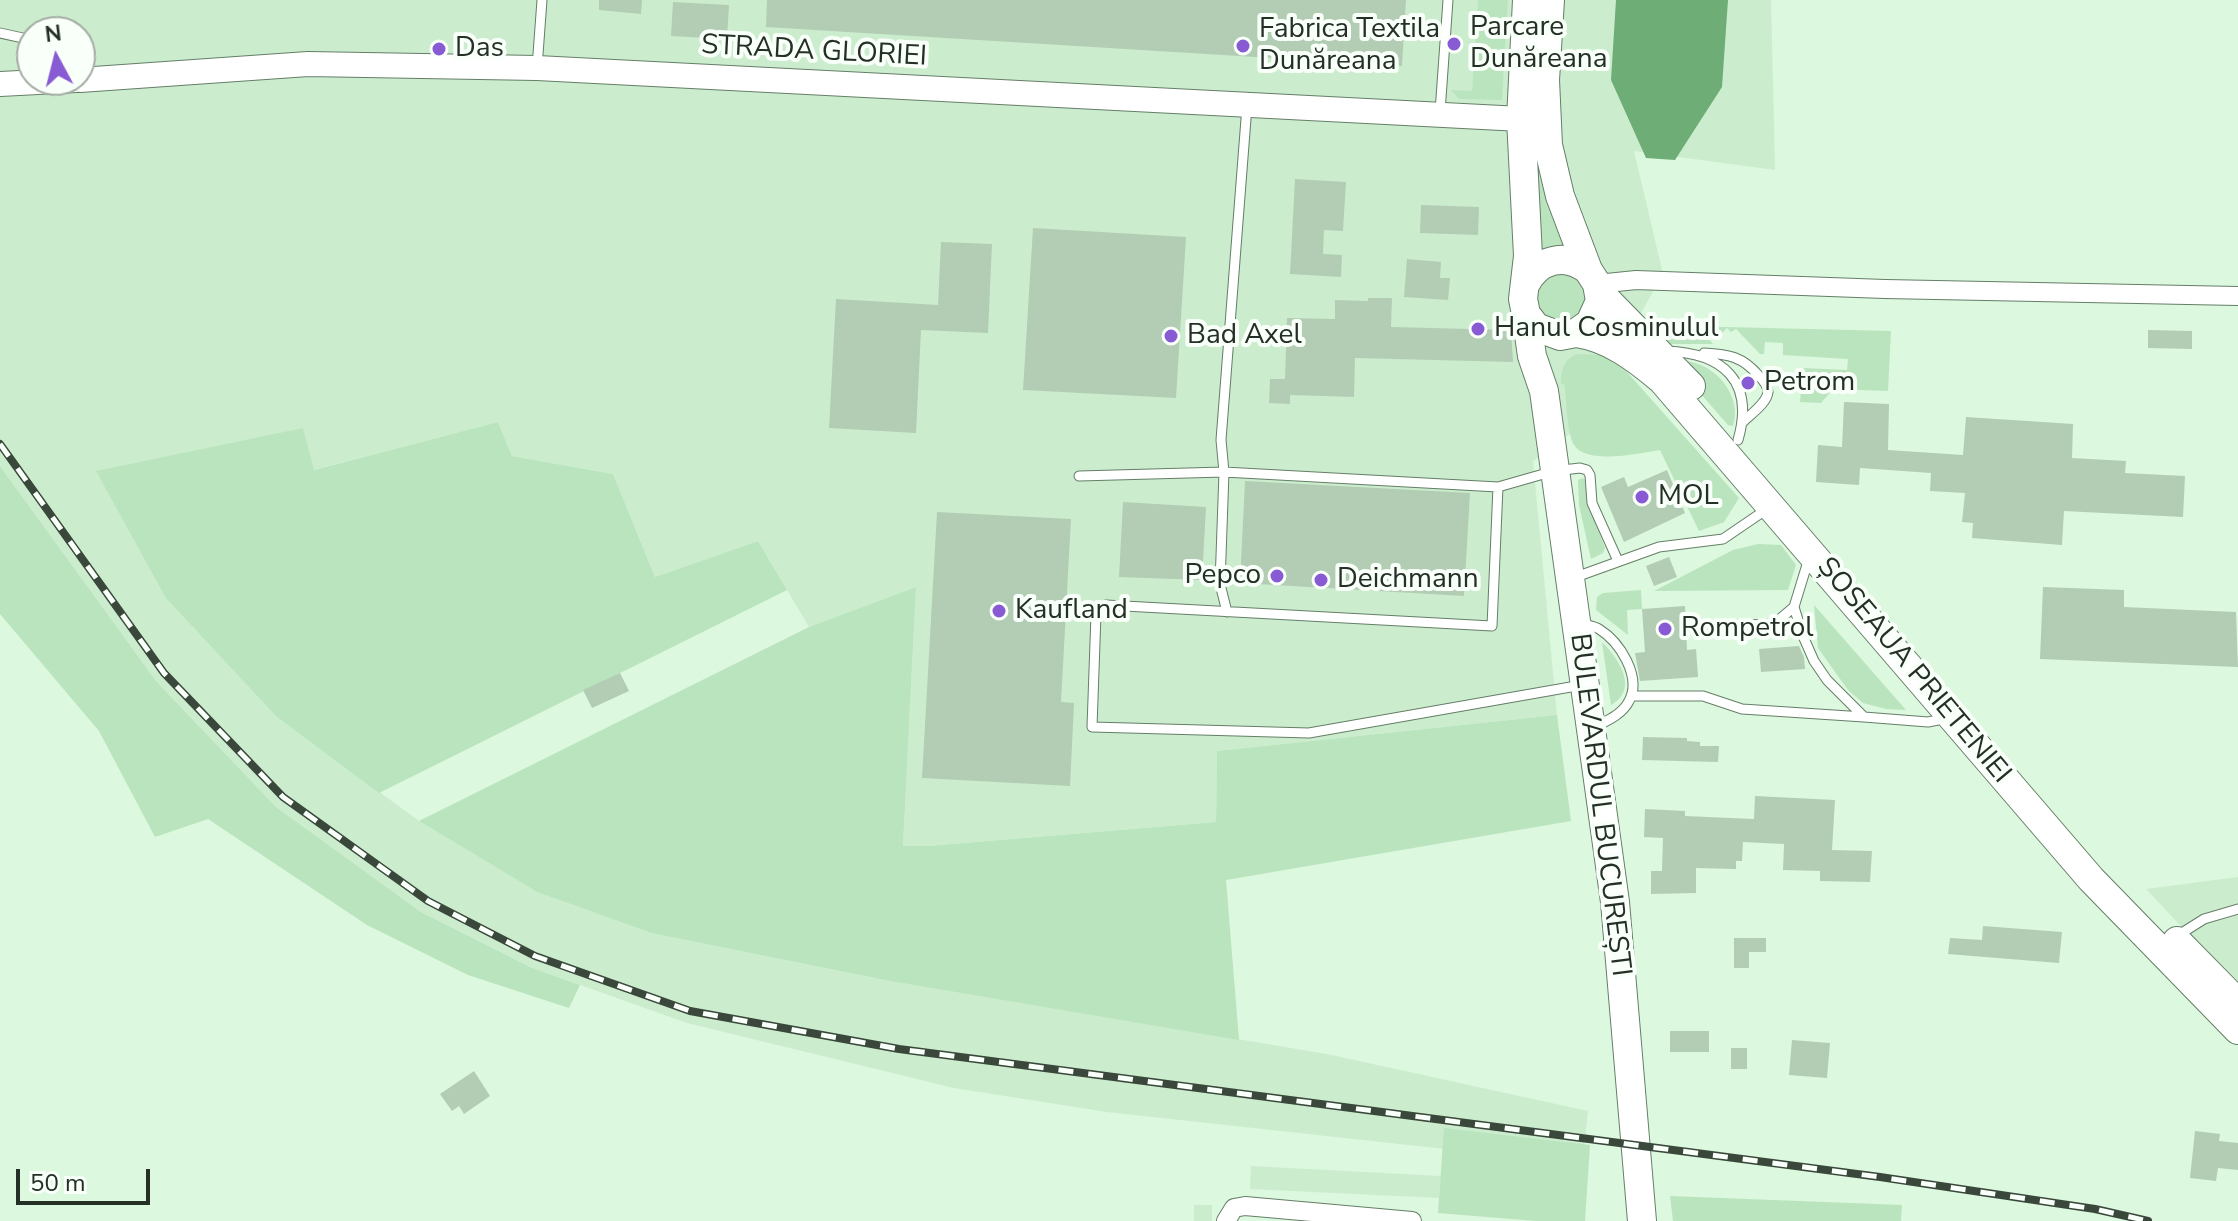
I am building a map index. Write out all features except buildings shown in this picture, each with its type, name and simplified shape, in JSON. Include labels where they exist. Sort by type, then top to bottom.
[{"type":"main road","points":[[1527,0],[1533,119],[1523,299],[1526,314],[1543,332],[1560,336],[1572,334]]},
{"type":"main road","points":[[1544,391],[1553,364],[1572,334],[1595,317],[1595,282],[1533,119],[1545,80],[1550,0]]},
{"type":"main road","name":"STRADA GLORIEI","points":[[96,78],[308,64],[537,68],[1533,119]]},
{"type":"main road","points":[[1525,285],[1536,269],[1552,260],[1572,261],[1595,282]]},
{"type":"main road","name":"ȘOSEAUA PRIETENIEI","points":[[1595,282],[1659,351],[1741,431],[2101,863],[2238,1003]]},
{"type":"main road","name":"BULEVARDUL BUCUREȘTI","points":[[1526,314],[1532,356],[1544,391],[1615,902],[1642,1221]]},
{"type":"main road","name":"ȘOSEAUA PRIETENIEI","points":[[1572,334],[1593,335],[1609,342],[1662,380],[2091,879],[2238,1030]]},
{"type":"street","points":[[1595,282],[1636,280],[2238,296]]},
{"type":"street","points":[[1226,1221],[1234,1208],[1245,1206],[1412,1221]]},
{"type":"lane","points":[[537,68],[542,0]]},
{"type":"lane","points":[[1440,116],[1448,0]]},
{"type":"lane","points":[[1227,612],[1220,584],[1224,472],[1221,440],[1247,106]]},
{"type":"lane","points":[[1659,351],[1736,356],[1749,364],[1765,383],[1766,397],[1741,431]]},
{"type":"lane","points":[[1691,352],[1710,357],[1733,379],[1742,396],[1741,431]]},
{"type":"lane","points":[[1079,476],[1224,472],[1498,487],[1554,471],[1580,468],[1590,475],[1592,503],[1618,561]]},
{"type":"lane","points":[[1498,487],[1492,626],[1098,607],[1092,727],[1309,733],[1585,685]]},
{"type":"lane","points":[[1570,580],[1659,547],[1723,539],[1772,505]]},
{"type":"lane","points":[[1711,626],[1774,624],[1794,607],[1811,551]]},
{"type":"lane","points":[[1794,607],[1814,661],[1827,680],[1864,717]]},
{"type":"lane","points":[[1576,621],[1599,629],[1621,649],[1630,670],[1631,696],[1628,704],[1618,714],[1590,730]]},
{"type":"lane","points":[[1631,696],[1703,696],[1742,709],[1928,722],[1952,717]]},
{"type":"lane","points":[[2174,938],[2204,919],[2238,909]]},
{"type":"shaded area","points":[[0,0],[1771,0],[1775,170],[1634,151],[1663,274],[1575,430],[1533,461],[1557,715],[1217,751],[1216,822],[903,846],[916,587],[809,627],[758,541],[655,577],[613,474],[512,456],[498,422],[313,470],[303,428],[277,717],[419,821],[537,892],[651,933],[890,981],[1327,1054],[1588,1111],[1582,1164],[1107,1112],[954,1088],[687,1023],[530,967],[421,912],[276,807],[156,681],[0,466]]},
{"type":"shaded area","points":[[1478,0],[1508,0],[1502,100],[1459,99],[1451,90],[1472,91]]},
{"type":"shaded area","points":[[1616,0],[1728,0],[1722,87],[1675,160],[1646,158],[1611,80]]},
{"type":"shaded area","points":[[1534,159],[1548,206],[1566,244],[1563,246],[1540,250]]},
{"type":"shaded area","points":[[1561,272],[1579,279],[1586,297],[1579,315],[1561,322],[1543,315],[1536,297],[1543,279]]},
{"type":"shaded area","points":[[1643,325],[1891,331],[1888,391],[1833,389],[1821,403],[1800,402],[1803,368],[1847,370],[1848,359],[1783,355],[1783,343],[1765,342],[1764,354],[1760,354],[1736,329],[1731,332],[1727,328],[1722,333],[1718,328],[1704,333],[1713,344],[1668,344]]},
{"type":"shaded area","points":[[1578,354],[1608,355],[1619,363],[1739,498],[1724,522],[1699,531],[1660,450],[1599,456],[1578,449],[1570,434],[1564,384],[1561,384],[1564,365],[1569,358]]},
{"type":"shaded area","points":[[1685,361],[1707,368],[1724,383],[1734,403],[1733,426],[1728,425],[1678,368]]},
{"type":"shaded area","points":[[498,422],[512,456],[613,474],[655,577],[758,541],[787,590],[379,793],[277,717],[166,598],[96,471],[303,428],[314,470]]},
{"type":"shaded area","points":[[0,466],[156,681],[276,807],[421,912],[530,967],[580,985],[569,1008],[468,975],[367,925],[208,819],[155,837],[99,731],[0,614]]},
{"type":"shaded area","points":[[1583,478],[1588,502],[1605,548],[1603,553],[1591,559],[1579,505],[1578,480]]},
{"type":"shaded area","points":[[1758,544],[1781,545],[1796,565],[1788,590],[1654,591],[1733,550]]},
{"type":"shaded area","points":[[916,587],[903,846],[1216,822],[1217,751],[1557,715],[1571,821],[1226,880],[1239,1040],[890,981],[651,933],[537,892],[419,821],[809,627]]},
{"type":"shaded area","points":[[1641,590],[1642,609],[1627,610],[1628,635],[1596,610],[1597,597],[1603,593]]},
{"type":"shaded area","points":[[1814,605],[1906,710],[1863,703],[1848,690],[1818,648]]},
{"type":"shaded area","points":[[1602,642],[1620,665],[1625,682],[1620,698],[1611,705]]},
{"type":"shaded area","points":[[2238,877],[2238,987],[2146,889]]},
{"type":"shaded area","points":[[1444,1128],[1590,1145],[1585,1221],[1536,1221],[1438,1213]]},
{"type":"shaded area","points":[[1251,1166],[1441,1176],[1439,1198],[1250,1189]]},
{"type":"shaded area","points":[[1670,1196],[1902,1205],[1901,1221],[1673,1221]]},
{"type":"shaded area","points":[[1194,1205],[1212,1205],[1212,1221],[1194,1221]]},
{"type":"railway","points":[[0,444],[164,673],[283,797],[428,901],[535,956],[690,1011],[899,1049],[1880,1177],[2095,1209],[2148,1221]]},
{"type":"place","name":"Parcare Dunăreana","points":[[1454,44]]},
{"type":"place","name":"Fabrica Textila Dunăreana","points":[[1243,46]]},
{"type":"place","name":"Das","points":[[439,49]]},
{"type":"place","name":"Hanul Cosminulul","points":[[1478,329]]},
{"type":"place","name":"Bad Axel","points":[[1171,336]]},
{"type":"place","name":"Petrom","points":[[1748,383]]},
{"type":"place","name":"MOL","points":[[1642,497]]},
{"type":"place","name":"Pepco","points":[[1277,576]]},
{"type":"place","name":"Deichmann","points":[[1321,580]]},
{"type":"place","name":"Kaufland","points":[[999,611]]},
{"type":"place","name":"Rompetrol","points":[[1665,629]]}]
